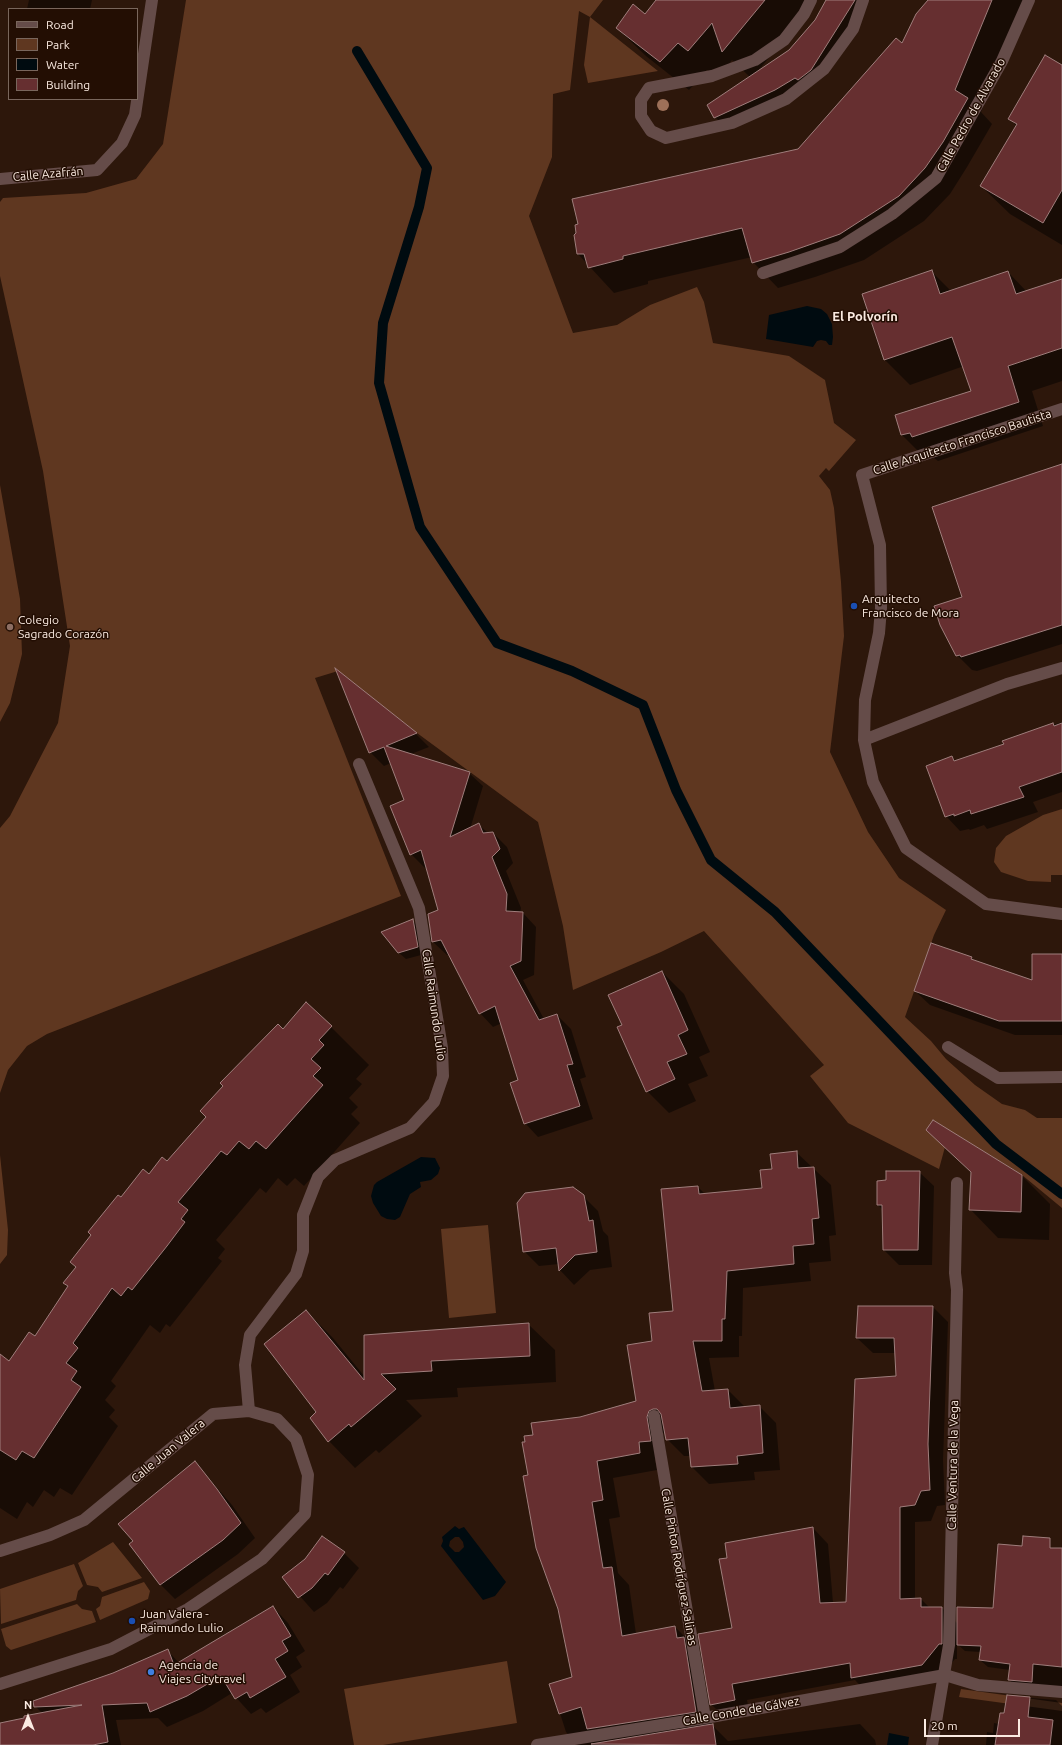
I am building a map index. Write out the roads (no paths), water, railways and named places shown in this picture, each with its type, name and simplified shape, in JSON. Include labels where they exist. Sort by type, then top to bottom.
[{"type":"street","name":"Calle Azafrán","points":[[138,95],[152,0]]},
{"type":"street","points":[[811,0],[804,14],[784,40],[755,60],[712,76],[649,88],[641,100],[641,116],[651,131],[666,138],[732,123],[786,99],[824,69],[853,29],[863,0]]},
{"type":"street","name":"Calle Pedro de Alvarado","points":[[763,273],[840,247],[892,214],[936,178],[1002,61],[1029,0]]},
{"type":"street","name":"Calle Azafrán","points":[[0,179],[97,170],[122,143],[135,115],[137,100]]},
{"type":"street","name":"Calle Arquitecto Francisco Bautista","points":[[864,740],[864,700],[879,633],[881,596],[880,544],[862,475],[1062,409]]},
{"type":"street","points":[[1062,668],[1007,684],[864,740],[873,782],[906,848],[986,904],[1062,914]]},
{"type":"street","name":"Calle Raimundo Lulio","points":[[249,1411],[245,1365],[250,1335],[296,1274],[302,1251],[303,1214],[318,1177],[335,1160],[410,1128],[434,1102],[443,1076],[442,1048],[420,908],[359,764]]},
{"type":"street","points":[[948,1047],[998,1078],[1062,1077]]},
{"type":"street","name":"Calle Ventura de la Vega","points":[[932,1745],[949,1645],[957,1290],[955,1273],[957,1183]]},
{"type":"street","name":"Calle Juan Valera","points":[[0,1551],[50,1535],[84,1520],[213,1414],[249,1411],[277,1419],[296,1438],[308,1475],[305,1514],[262,1559],[188,1609],[111,1649],[0,1684]]},
{"type":"street","name":"Calle Pintor Rodríguez Salinas","points":[[654,1416],[705,1718]]},
{"type":"street","points":[[945,1675],[978,1686],[1062,1692]]},
{"type":"street","name":"Calle Conde de Gálvez","points":[[537,1745],[705,1718],[945,1675]]},
{"type":"water","points":[[807,306],[821,309],[827,314],[832,324],[832,345],[829,345],[826,341],[821,340],[817,341],[813,347],[766,339],[769,315]]},
{"type":"water","points":[[421,1157],[435,1158],[440,1168],[438,1174],[431,1180],[420,1182],[421,1187],[410,1194],[400,1217],[395,1220],[387,1219],[381,1216],[373,1203],[371,1196],[374,1185]]},
{"type":"water","points":[[455,1526],[459,1529],[464,1527],[506,1582],[495,1596],[483,1600],[441,1546],[443,1541],[442,1537]],"holes":[[[455,1537],[459,1537],[463,1542],[464,1547],[459,1552],[455,1552],[449,1546],[450,1541]]]},
{"type":"water","points":[[889,1733],[909,1737],[908,1745],[887,1745]]},
{"type":"waterway","points":[[357,51],[427,168],[419,207],[383,323],[379,383],[420,527],[497,643],[572,671],[643,705],[676,790],[711,860],[775,912],[996,1144],[1062,1194]]},
{"type":"place","name":"Arquitecto Francisco de Mora","points":[[854,606]]},
{"type":"place","name":"Colegio Sagrado Corazón","points":[[10,627]]},
{"type":"place","name":"Juan Valera - Raimundo Lulio","points":[[132,1621]]},
{"type":"place","name":"Agencia de Viajes Citytravel","points":[[151,1672]]},
{"type":"district","name":"El Polvorín","points":[[865,317]]}]
